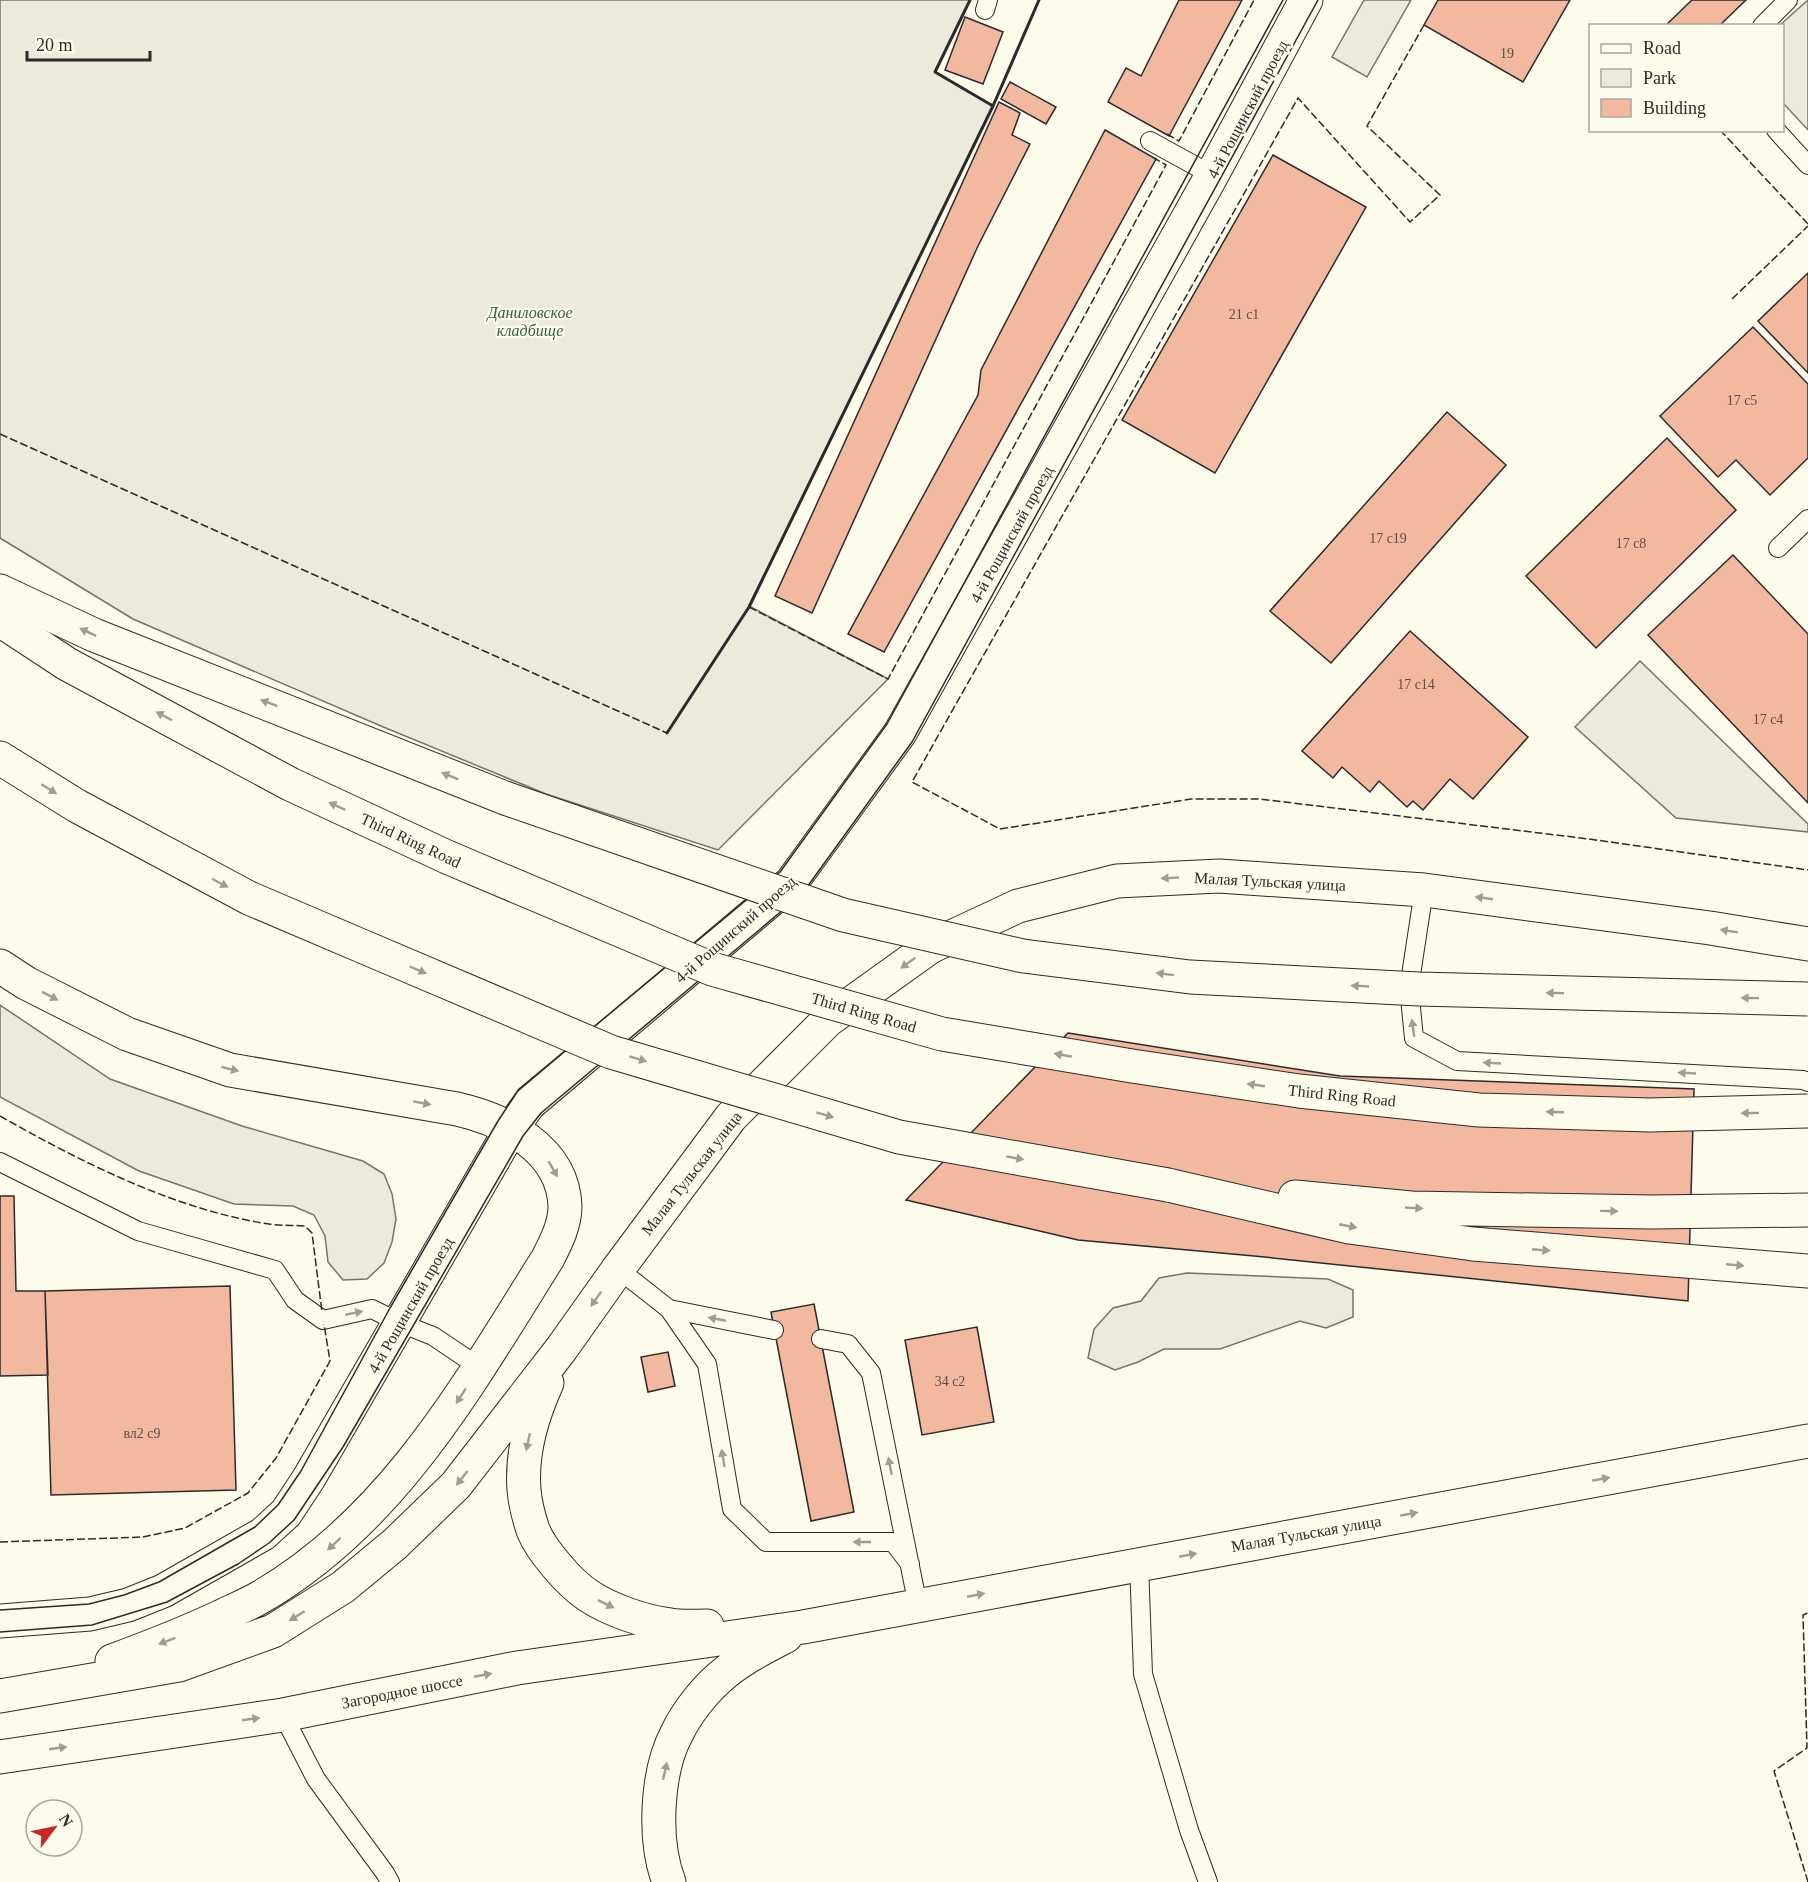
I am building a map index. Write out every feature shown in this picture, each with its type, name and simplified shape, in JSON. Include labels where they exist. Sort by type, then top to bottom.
[{"type":"main road","name":"4-й Рощинский проезд","points":[[0,1621],[90,1614],[128,1605],[163,1591],[263,1534],[286,1513],[309,1479],[512,1129],[529,1104],[791,883],[900,733],[1212,175],[1306,0]]},
{"type":"main road","points":[[0,591],[94,635],[505,798],[843,915],[1023,956],[1190,978],[1419,989],[1808,999]]},
{"type":"main road","name":"Third Ring Road","points":[[0,620],[67,664],[290,784],[447,857],[712,969],[942,1034],[1299,1091],[1479,1110],[1650,1115],[1808,1111]]},
{"type":"main road","points":[[0,758],[77,807],[249,898],[611,1052],[899,1137],[1168,1185],[1349,1227],[1473,1245],[1808,1271]]},
{"type":"main road","name":"Малая Тульская улица","points":[[562,1348],[731,1117],[828,1020],[930,947],[1018,906],[1116,881],[1219,876],[1424,890],[1710,928],[1808,944]]},
{"type":"main road","points":[[0,966],[26,983],[128,1034],[230,1070],[483,1115],[512,1129],[538,1148],[559,1181],[565,1206],[561,1232],[548,1258],[451,1412],[388,1493],[322,1555],[259,1599],[170,1640],[11,1695]]},
{"type":"main road","points":[[1168,1185],[1411,1208],[1652,1212],[1808,1210]]},
{"type":"main road","points":[[11,1695],[179,1665],[273,1631],[344,1587],[395,1544],[456,1485],[562,1348]]},
{"type":"main road","points":[[562,1348],[535,1409],[525,1452],[524,1490],[533,1530],[548,1554],[567,1577],[588,1596],[624,1613],[670,1625],[803,1627]]},
{"type":"main road","name":"Малая Тульская улица","points":[[803,1627],[1808,1441]]},
{"type":"main road","points":[[669,1882],[658,1829],[658,1818],[660,1794],[676,1733],[719,1678],[754,1652],[803,1627]]},
{"type":"main road","name":"Загородное шоссе","points":[[0,1757],[283,1715],[517,1668],[803,1627]]},
{"type":"lane","points":[[1764,24],[1788,0]]},
{"type":"lane","points":[[1778,132],[1808,165]]},
{"type":"lane","points":[[1150,141],[1212,175]]},
{"type":"lane","points":[[1778,548],[1808,519]]},
{"type":"lane","points":[[1424,890],[1409,988],[1414,1038],[1457,1061],[1791,1079],[1808,1082]]},
{"type":"lane","points":[[0,1162],[138,1231],[275,1270],[295,1300],[323,1320],[372,1309],[433,1336],[480,1367]]},
{"type":"lane","points":[[618,1269],[669,1310],[707,1364],[732,1509],[766,1542],[893,1542],[910,1564]]},
{"type":"lane","points":[[669,1310],[774,1330]]},
{"type":"lane","points":[[821,1339],[848,1344],[872,1373],[918,1606]]},
{"type":"lane","points":[[1139,1563],[1143,1674],[1189,1830],[1208,1882]]},
{"type":"lane","points":[[283,1715],[316,1779],[390,1882]]},
{"type":"green space","name":"Даниловское кладбище","points":[[0,0],[970,0],[935,72],[993,106],[749,606],[888,679],[718,850],[546,794],[133,619],[0,538]]},
{"type":"green space","points":[[1364,0],[1411,0],[1367,77],[1332,57]]},
{"type":"green space","points":[[1808,0],[1808,130],[1784,104],[1784,24],[1781,24]]},
{"type":"green space","points":[[0,1005],[110,1079],[242,1126],[363,1161],[384,1174],[392,1194],[396,1219],[392,1242],[384,1263],[367,1279],[343,1280],[328,1262],[325,1236],[314,1215],[293,1206],[234,1204],[139,1171],[0,1097]]},
{"type":"green space","points":[[1187,1273],[1328,1279],[1353,1290],[1353,1317],[1326,1328],[1300,1321],[1220,1349],[1164,1349],[1115,1370],[1088,1358],[1094,1329],[1113,1308],[1141,1301],[1159,1278]]},
{"type":"shaded area","points":[[1640,661],[1808,824],[1808,832],[1676,818],[1575,727]]},
{"type":"building","points":[[1179,0],[1242,0],[1169,136],[1108,102],[1126,68],[1141,76]]},
{"type":"building","points":[[1438,0],[1570,0],[1523,82],[1424,25]]},
{"type":"building","points":[[1692,0],[1746,0],[1721,24],[1667,24]]},
{"type":"building","points":[[965,17],[1003,32],[983,84],[945,70]]},
{"type":"building","points":[[1010,82],[1056,107],[1046,124],[1001,99]]},
{"type":"building","points":[[999,102],[1020,113],[1012,135],[1030,144],[978,246],[812,613],[775,596]]},
{"type":"building","points":[[1105,130],[1156,159],[884,652],[848,634],[978,395],[981,370]]},
{"type":"building","points":[[1273,155],[1366,207],[1215,473],[1122,420]]},
{"type":"building","points":[[1808,273],[1808,373],[1758,321]]},
{"type":"building","points":[[1753,327],[1808,384],[1808,458],[1770,495],[1736,460],[1718,477],[1660,416]]},
{"type":"building","points":[[1447,412],[1506,465],[1331,663],[1270,611]]},
{"type":"building","points":[[1667,438],[1736,510],[1596,648],[1526,576]]},
{"type":"building","points":[[1733,555],[1808,634],[1808,803],[1648,635]]},
{"type":"building","points":[[1410,631],[1528,737],[1473,799],[1450,779],[1423,810],[1413,801],[1407,807],[1379,781],[1370,792],[1342,767],[1333,778],[1302,751]]},
{"type":"building","points":[[1068,1033],[1340,1076],[1694,1089],[1688,1301],[1078,1240],[906,1200]]},
{"type":"building","points":[[0,1196],[14,1196],[16,1291],[45,1291],[48,1375],[0,1376]]},
{"type":"building","points":[[230,1286],[236,1490],[51,1495],[45,1291]]},
{"type":"building","points":[[814,1304],[854,1512],[811,1521],[771,1312]]},
{"type":"building","points":[[977,1327],[994,1422],[922,1435],[905,1340]]},
{"type":"building","points":[[668,1352],[675,1386],[648,1392],[641,1357]]},
{"type":"tram line","points":[[0,1610],[89,1604],[124,1595],[159,1582],[255,1527],[278,1505],[301,1471],[390,1308],[498,1121],[519,1089],[780,872],[887,724],[1283,0]]},
{"type":"tram line","points":[[0,1632],[92,1625],[167,1602],[238,1564],[269,1543],[294,1520],[343,1447],[523,1136],[541,1113],[802,894],[912,742],[1318,0]]},
{"type":"fence","points":[[1167,134],[1179,141],[1254,0]]},
{"type":"fence","points":[[1424,25],[1367,126],[1440,195],[1410,222],[1298,98],[912,782],[1000,829],[1191,799],[1260,799],[1589,839],[1808,870]]},
{"type":"fence","points":[[1722,132],[1808,224]]},
{"type":"fence","points":[[749,607],[888,679],[1166,165],[1154,158]]},
{"type":"fence","points":[[1732,299],[1808,226]]},
{"type":"fence","points":[[0,434],[667,733]]},
{"type":"fence","points":[[0,1116],[96,1167],[164,1196],[234,1217],[274,1225],[305,1226],[312,1233],[322,1312]]},
{"type":"fence","points":[[0,1542],[143,1537],[185,1528],[248,1493],[276,1458],[330,1361],[324,1324]]},
{"type":"fence","points":[[1808,1613],[1803,1615],[1807,1748],[1774,1771],[1808,1882]]},
{"type":"wall","points":[[667,733],[749,607],[993,106],[935,72],[970,0]]},
{"type":"wall","points":[[993,106],[1039,0]]}]
